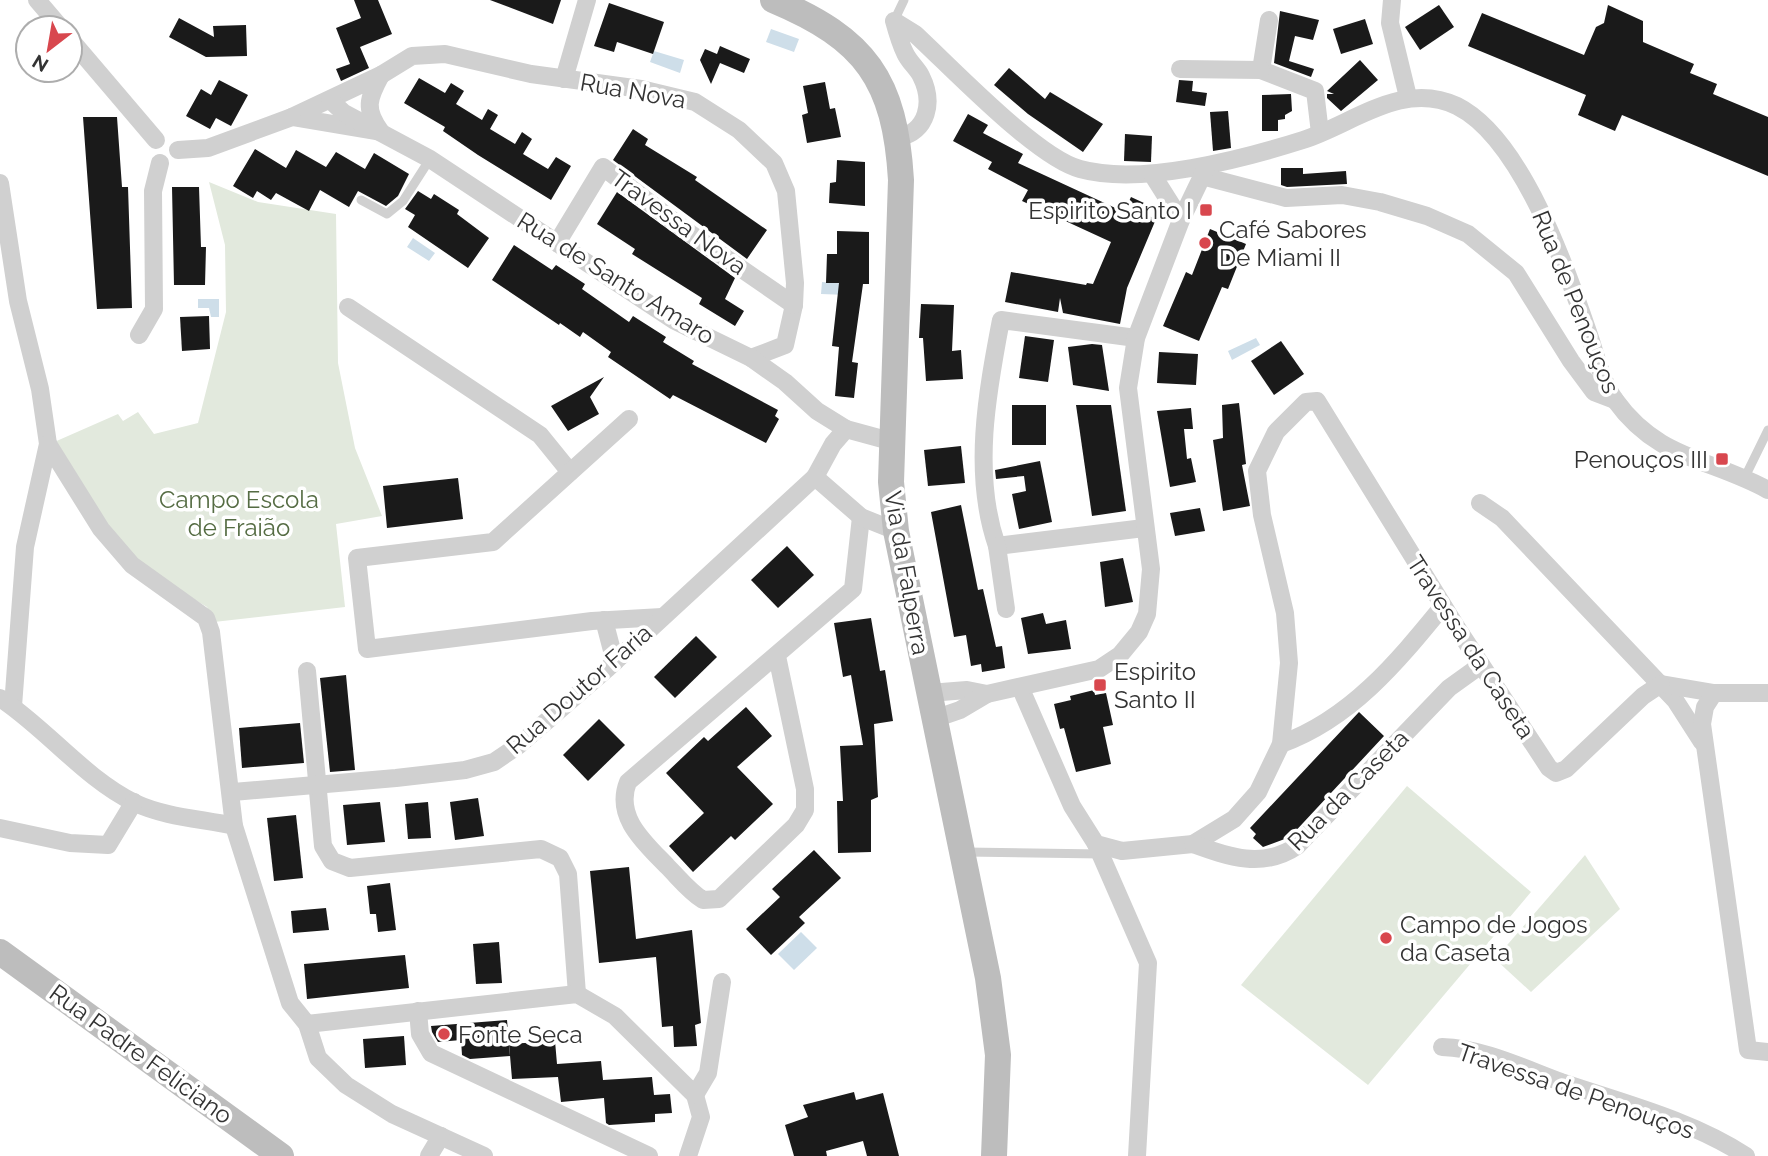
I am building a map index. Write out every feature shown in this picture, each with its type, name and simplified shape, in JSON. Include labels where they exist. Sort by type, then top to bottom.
[{"type":"main road","name":"Via da Falperra","points":[[773,0],[832,29],[860,54],[878,77],[898,138],[901,180],[890,441],[896,531],[988,978],[998,1055],[994,1156]]},
{"type":"main road","name":"Rua Padre Feliciano","points":[[0,952],[281,1156]]},
{"type":"street","points":[[37,0],[49,14]]},
{"type":"street","points":[[564,79],[587,0]]},
{"type":"street","points":[[1392,0],[1390,23],[1408,97]]},
{"type":"street","points":[[1261,70],[1269,20]]},
{"type":"street","points":[[894,21],[906,55],[921,76],[927,99],[924,122],[913,135],[898,138]]},
{"type":"street","points":[[894,21],[915,33],[1031,140],[1055,157],[1080,169],[1152,174],[1204,171],[1286,198],[1342,195],[1380,202],[1427,216],[1468,234],[1516,273],[1535,299],[1571,361],[1594,392],[1615,400]]},
{"type":"street","name":"Rua Nova","points":[[292,117],[381,75],[412,56],[445,54],[564,79],[641,89],[695,102],[739,130],[774,163],[786,191],[794,305],[785,345],[785,382]]},
{"type":"street","points":[[84,55],[156,140]]},
{"type":"street","points":[[1180,69],[1261,70],[1315,91],[1320,133]]},
{"type":"street","points":[[381,75],[369,103],[369,116],[381,132]]},
{"type":"street","name":"Rua de Penouços","points":[[1204,171],[1320,133],[1369,109],[1408,97],[1434,98],[1458,107],[1477,120],[1500,146],[1542,211],[1600,370],[1615,400],[1645,433],[1676,454],[1745,477],[1768,490]]},
{"type":"street","name":"Rua de Santo Amaro","points":[[330,100],[344,113],[430,159],[675,321],[751,358],[785,382],[817,411],[846,429],[890,441]]},
{"type":"street","points":[[178,150],[208,148],[292,117],[381,132]]},
{"type":"street","points":[[139,335],[154,309],[153,191],[160,163],[152,151],[156,140],[164,137],[173,140],[178,150],[174,160],[160,163]]},
{"type":"street","name":"Travessa Nova","points":[[556,243],[603,167],[685,230],[794,305]]},
{"type":"street","points":[[932,706],[967,690],[987,694],[1021,689],[1099,669],[1120,655],[1139,632],[1147,614],[1152,569],[1144,528],[1128,388],[1136,338],[1181,220],[1204,171]]},
{"type":"street","points":[[1152,174],[1181,220]]},
{"type":"street","points":[[0,183],[18,302],[40,389],[48,444],[25,547],[6,702],[82,766],[134,802],[161,811],[234,826]]},
{"type":"street","points":[[348,307],[540,435],[570,472]]},
{"type":"street","points":[[1006,609],[998,547],[990,524],[984,456],[988,388],[1001,320],[1136,338]]},
{"type":"street","points":[[751,358],[785,345]]},
{"type":"street","name":"Travessa da Caseta","points":[[1281,744],[1289,663],[1285,613],[1262,515],[1257,471],[1276,432],[1306,402],[1317,401],[1443,606],[1549,768],[1556,773],[1566,769],[1643,696],[1661,684]]},
{"type":"street","points":[[629,419],[493,542],[357,558],[367,649],[604,621],[662,617]]},
{"type":"street","name":"Rua Doutor Faria","points":[[233,792],[465,770],[494,762],[519,745],[615,662],[795,496],[815,477],[833,444],[846,429]]},
{"type":"street","points":[[48,444],[101,529],[132,565],[206,618],[211,632],[233,792],[234,826],[290,1003],[307,1024],[318,1058],[346,1085],[392,1114],[484,1156]]},
{"type":"street","points":[[815,477],[861,517],[880,527],[896,531]]},
{"type":"street","points":[[1480,503],[1502,518],[1661,684],[1692,724],[1705,748]]},
{"type":"street","points":[[776,656],[805,789],[805,810],[796,825],[719,899],[704,900],[634,832],[626,813],[624,792],[628,782],[853,589],[861,517]]},
{"type":"street","points":[[998,547],[1144,528]]},
{"type":"street","points":[[1098,849],[1122,851],[1193,844],[1234,819],[1258,792],[1281,744],[1301,737],[1345,712],[1443,606]]},
{"type":"street","points":[[604,621],[615,662]]},
{"type":"street","name":"Rua da Caseta","points":[[1193,844],[1247,860],[1262,860],[1287,853],[1297,846],[1449,688],[1482,665]]},
{"type":"street","points":[[307,671],[323,846],[332,861],[350,868],[541,849],[560,858],[568,874],[577,994]]},
{"type":"street","points":[[1661,684],[1714,693],[1768,693]]},
{"type":"street","points":[[1021,689],[1072,806],[1098,849],[1148,962],[1137,1156]]},
{"type":"street","points":[[1714,693],[1705,707],[1702,724],[1748,1050],[1768,1052]]},
{"type":"street","points":[[932,706],[960,710],[987,694]]},
{"type":"street","points":[[0,828],[70,843],[108,845],[134,802]]},
{"type":"street","points":[[695,1095],[708,1073],[722,982]]},
{"type":"street","points":[[307,1024],[577,994],[615,1016],[695,1095],[701,1117],[688,1156]]},
{"type":"street","points":[[418,1011],[420,1034],[431,1053],[649,1156]]},
{"type":"street","name":"Travessa de Penouços","points":[[1442,1047],[1460,1048],[1500,1060],[1661,1117],[1724,1141],[1746,1156]]},
{"type":"street","points":[[429,1156],[441,1136]]},
{"type":"lane","points":[[894,21],[904,0]]},
{"type":"lane","points":[[361,200],[387,214],[403,201],[430,159]]},
{"type":"lane","points":[[1745,477],[1768,430]]},
{"type":"lane","points":[[961,852],[1098,849]]},
{"type":"green space","name":"Campo Escola de Fraião","points":[[209,182],[258,202],[336,214],[338,363],[355,448],[382,516],[336,524],[345,607],[214,622],[207,607],[135,564],[52,443],[118,414],[123,421],[138,412],[154,434],[198,423],[226,312],[225,245]]},
{"type":"green space","name":"Campo de Jogos da Caseta","points":[[1407,786],[1531,892],[1368,1085],[1241,985]]},
{"type":"green space","points":[[1585,855],[1620,909],[1531,992],[1495,959]]},
{"type":"shaded area","points":[[771,29],[799,39],[794,52],[766,42]]},
{"type":"shaded area","points":[[654,51],[684,60],[680,73],[650,62]]},
{"type":"shaded area","points":[[413,238],[435,253],[429,261],[407,247]]},
{"type":"shaded area","points":[[822,282],[849,284],[848,295],[821,294]]},
{"type":"shaded area","points":[[198,299],[219,299],[219,317],[211,317],[209,308],[198,308]]},
{"type":"shaded area","points":[[1256,338],[1260,345],[1232,360],[1228,351]]},
{"type":"shaded area","points":[[801,932],[817,948],[794,970],[778,954]]},
{"type":"building","points":[[354,0],[378,0],[392,34],[360,47],[369,68],[341,81],[336,69],[350,64],[336,28],[361,18]]},
{"type":"building","points":[[490,0],[561,0],[553,24]]},
{"type":"building","points":[[609,3],[664,22],[653,54],[617,42],[614,52],[594,46]]},
{"type":"building","points":[[1439,5],[1454,27],[1420,50],[1405,27]]},
{"type":"building","points":[[1608,5],[1643,21],[1643,42],[1694,64],[1690,73],[1717,84],[1713,94],[1768,117],[1768,176],[1622,115],[1615,131],[1578,115],[1586,95],[1468,46],[1482,13],[1584,55],[1596,27],[1604,23]]},
{"type":"building","points":[[1280,11],[1319,20],[1313,40],[1295,36],[1289,61],[1314,69],[1311,77],[1274,63]]},
{"type":"building","points":[[179,18],[214,37],[213,26],[246,25],[247,56],[206,57],[169,37]]},
{"type":"building","points":[[1365,19],[1373,44],[1341,54],[1333,29]]},
{"type":"building","points":[[720,46],[750,59],[744,73],[720,63],[711,84],[700,60],[705,49],[717,54]]},
{"type":"building","points":[[1360,60],[1378,80],[1341,111],[1327,98],[1327,94],[1334,94],[1327,91]]},
{"type":"building","points":[[1009,68],[1045,99],[1050,92],[1103,124],[1083,152],[1028,114],[994,85]]},
{"type":"building","points":[[419,78],[445,93],[451,83],[464,91],[456,104],[482,120],[488,109],[498,115],[490,129],[515,144],[522,132],[532,139],[523,154],[548,169],[556,157],[571,166],[551,200],[478,155],[443,131],[445,127],[404,103]]},
{"type":"building","points":[[219,80],[248,95],[231,126],[216,118],[210,129],[186,116],[201,89],[211,95]]},
{"type":"building","points":[[1179,80],[1193,81],[1192,91],[1207,93],[1205,106],[1176,102]]},
{"type":"building","points":[[825,82],[830,109],[835,108],[841,137],[807,143],[802,115],[808,113],[803,86]]},
{"type":"building","points":[[1291,94],[1292,111],[1285,115],[1285,119],[1278,120],[1278,131],[1262,131],[1262,95]]},
{"type":"building","points":[[1228,111],[1231,148],[1213,151],[1210,112]]},
{"type":"building","points":[[968,114],[988,125],[983,133],[1023,154],[1018,163],[1124,212],[1131,197],[1144,203],[1140,212],[1156,219],[1127,288],[1120,324],[1063,313],[1060,298],[1058,312],[1005,302],[1011,272],[1093,284],[1111,242],[1022,201],[1028,190],[988,169],[992,162],[953,141]]},
{"type":"building","points":[[83,117],[117,117],[122,187],[128,187],[132,308],[97,309]]},
{"type":"building","points":[[633,129],[648,139],[645,145],[697,177],[695,180],[767,230],[747,259],[613,160]]},
{"type":"building","points":[[1125,134],[1152,136],[1151,162],[1124,161]]},
{"type":"building","points":[[255,149],[286,168],[296,150],[326,167],[336,152],[365,169],[374,153],[409,174],[398,196],[386,206],[358,191],[349,207],[320,190],[309,211],[276,193],[271,200],[257,191],[253,198],[233,186]]},
{"type":"building","points":[[837,160],[865,162],[865,206],[829,203],[830,183],[836,182]]},
{"type":"building","points":[[1281,168],[1303,168],[1303,174],[1346,171],[1347,184],[1287,187],[1281,185]]},
{"type":"building","points":[[172,187],[199,187],[201,247],[206,247],[205,285],[174,285]]},
{"type":"building","points":[[418,191],[431,199],[434,194],[459,210],[457,214],[489,238],[468,268],[408,227],[415,215],[405,209]]},
{"type":"building","points":[[617,192],[735,278],[725,299],[744,311],[735,326],[699,304],[702,298],[632,254],[635,249],[597,224]]},
{"type":"building","points":[[1210,229],[1246,244],[1228,289],[1222,287],[1199,341],[1163,326],[1186,272],[1192,275]]},
{"type":"building","points":[[837,231],[869,232],[869,284],[863,284],[852,362],[858,363],[854,398],[835,396],[839,347],[832,346],[839,283],[826,283],[827,254],[837,254]]},
{"type":"building","points":[[514,245],[552,270],[556,265],[585,284],[582,289],[629,322],[633,316],[666,337],[663,342],[694,361],[692,364],[778,410],[775,416],[779,419],[766,443],[673,395],[670,399],[608,357],[611,352],[583,332],[580,337],[560,323],[559,325],[492,280]]},
{"type":"building","points":[[921,304],[954,305],[952,351],[961,350],[963,379],[926,381],[923,338],[919,338]]},
{"type":"building","points":[[209,316],[210,349],[182,351],[180,317]]},
{"type":"building","points":[[1025,336],[1054,340],[1048,382],[1019,378]]},
{"type":"building","points":[[1281,341],[1304,374],[1274,395],[1251,361]]},
{"type":"building","points":[[1102,345],[1109,391],[1073,385],[1068,347]]},
{"type":"building","points":[[1159,352],[1198,354],[1196,385],[1157,383]]},
{"type":"building","points":[[604,377],[590,397],[599,414],[568,431],[551,406]]},
{"type":"building","points":[[1239,403],[1246,464],[1242,465],[1250,506],[1223,511],[1213,440],[1223,438],[1222,405]]},
{"type":"building","points":[[1012,405],[1046,405],[1046,445],[1012,445]]},
{"type":"building","points":[[1076,405],[1111,405],[1126,511],[1092,516]]},
{"type":"building","points":[[1191,408],[1193,429],[1184,429],[1187,459],[1191,458],[1196,482],[1170,487],[1157,411]]},
{"type":"building","points":[[961,446],[965,483],[928,486],[924,450]]},
{"type":"building","points":[[1040,461],[1052,522],[1019,529],[1012,494],[1026,491],[1024,476],[996,479],[995,470]]},
{"type":"building","points":[[458,478],[463,519],[387,528],[383,486]]},
{"type":"building","points":[[961,505],[978,590],[983,589],[996,647],[1002,646],[1005,668],[982,672],[981,664],[971,666],[966,635],[954,637],[931,512]]},
{"type":"building","points":[[1200,508],[1205,531],[1175,536],[1170,513]]},
{"type":"building","points":[[787,546],[814,575],[778,608],[751,580]]},
{"type":"building","points":[[1123,558],[1133,602],[1105,607],[1100,562]]},
{"type":"building","points":[[1043,613],[1046,624],[1066,620],[1071,649],[1028,654],[1021,618]]},
{"type":"building","points":[[871,618],[880,671],[885,670],[893,721],[874,724],[878,797],[871,800],[871,852],[838,853],[837,801],[843,801],[840,746],[863,745],[851,675],[843,677],[834,623]]},
{"type":"building","points":[[696,636],[717,657],[675,698],[654,677]]},
{"type":"building","points":[[346,675],[355,770],[330,772],[320,678]]},
{"type":"building","points":[[1094,690],[1095,695],[1106,693],[1113,725],[1103,727],[1111,764],[1076,772],[1064,728],[1060,729],[1054,704],[1071,700],[1070,696]]},
{"type":"building","points":[[746,707],[772,736],[737,767],[773,804],[735,840],[731,836],[693,872],[669,846],[704,813],[666,773],[704,737],[708,741]]},
{"type":"building","points":[[1359,712],[1384,736],[1290,837],[1263,847],[1253,838],[1256,834],[1250,828]]},
{"type":"building","points":[[599,719],[625,745],[588,781],[563,755]]},
{"type":"building","points":[[300,723],[304,763],[242,768],[239,728]]},
{"type":"building","points":[[478,798],[484,836],[455,840],[450,802]]},
{"type":"building","points":[[380,802],[385,842],[347,845],[343,805]]},
{"type":"building","points":[[428,802],[431,838],[408,839],[405,804]]},
{"type":"building","points":[[296,815],[303,878],[274,881],[267,818]]},
{"type":"building","points":[[814,850],[841,878],[799,917],[805,923],[771,955],[746,929],[780,897],[772,889]]},
{"type":"building","points":[[629,867],[636,939],[692,930],[701,1023],[695,1025],[697,1046],[674,1047],[673,1026],[662,1027],[656,957],[599,963],[590,871]]},
{"type":"building","points":[[390,883],[396,930],[378,932],[376,914],[370,914],[367,886]]},
{"type":"building","points":[[326,908],[329,930],[293,933],[291,911]]},
{"type":"building","points":[[499,942],[502,983],[476,984],[473,944]]},
{"type":"building","points":[[405,955],[409,988],[307,999],[304,964]]},
{"type":"building","points":[[507,1020],[510,1056],[470,1059],[462,1055],[461,1040],[438,1042],[431,1026]]},
{"type":"building","points":[[404,1036],[406,1065],[365,1068],[363,1039]]},
{"type":"building","points":[[555,1041],[557,1064],[601,1061],[603,1080],[652,1077],[654,1095],[670,1094],[672,1113],[655,1114],[655,1122],[609,1125],[606,1123],[604,1098],[561,1102],[558,1077],[512,1079],[509,1044]]},
{"type":"building","points":[[854,1092],[856,1100],[883,1093],[899,1156],[867,1156],[863,1141],[826,1151],[827,1156],[794,1156],[785,1125],[808,1117],[803,1105]]},
{"type":"place","name":"Espirito Santo I","points":[[1206,210]]},
{"type":"place","name":"Café Sabores De Miami II","points":[[1205,243]]},
{"type":"place","name":"Penouços III","points":[[1722,459]]},
{"type":"place","name":"Espirito Santo II","points":[[1100,685]]},
{"type":"place","name":"Campo de Jogos da Caseta","points":[[1386,938]]},
{"type":"place","name":"Fonte Seca","points":[[444,1034]]}]
